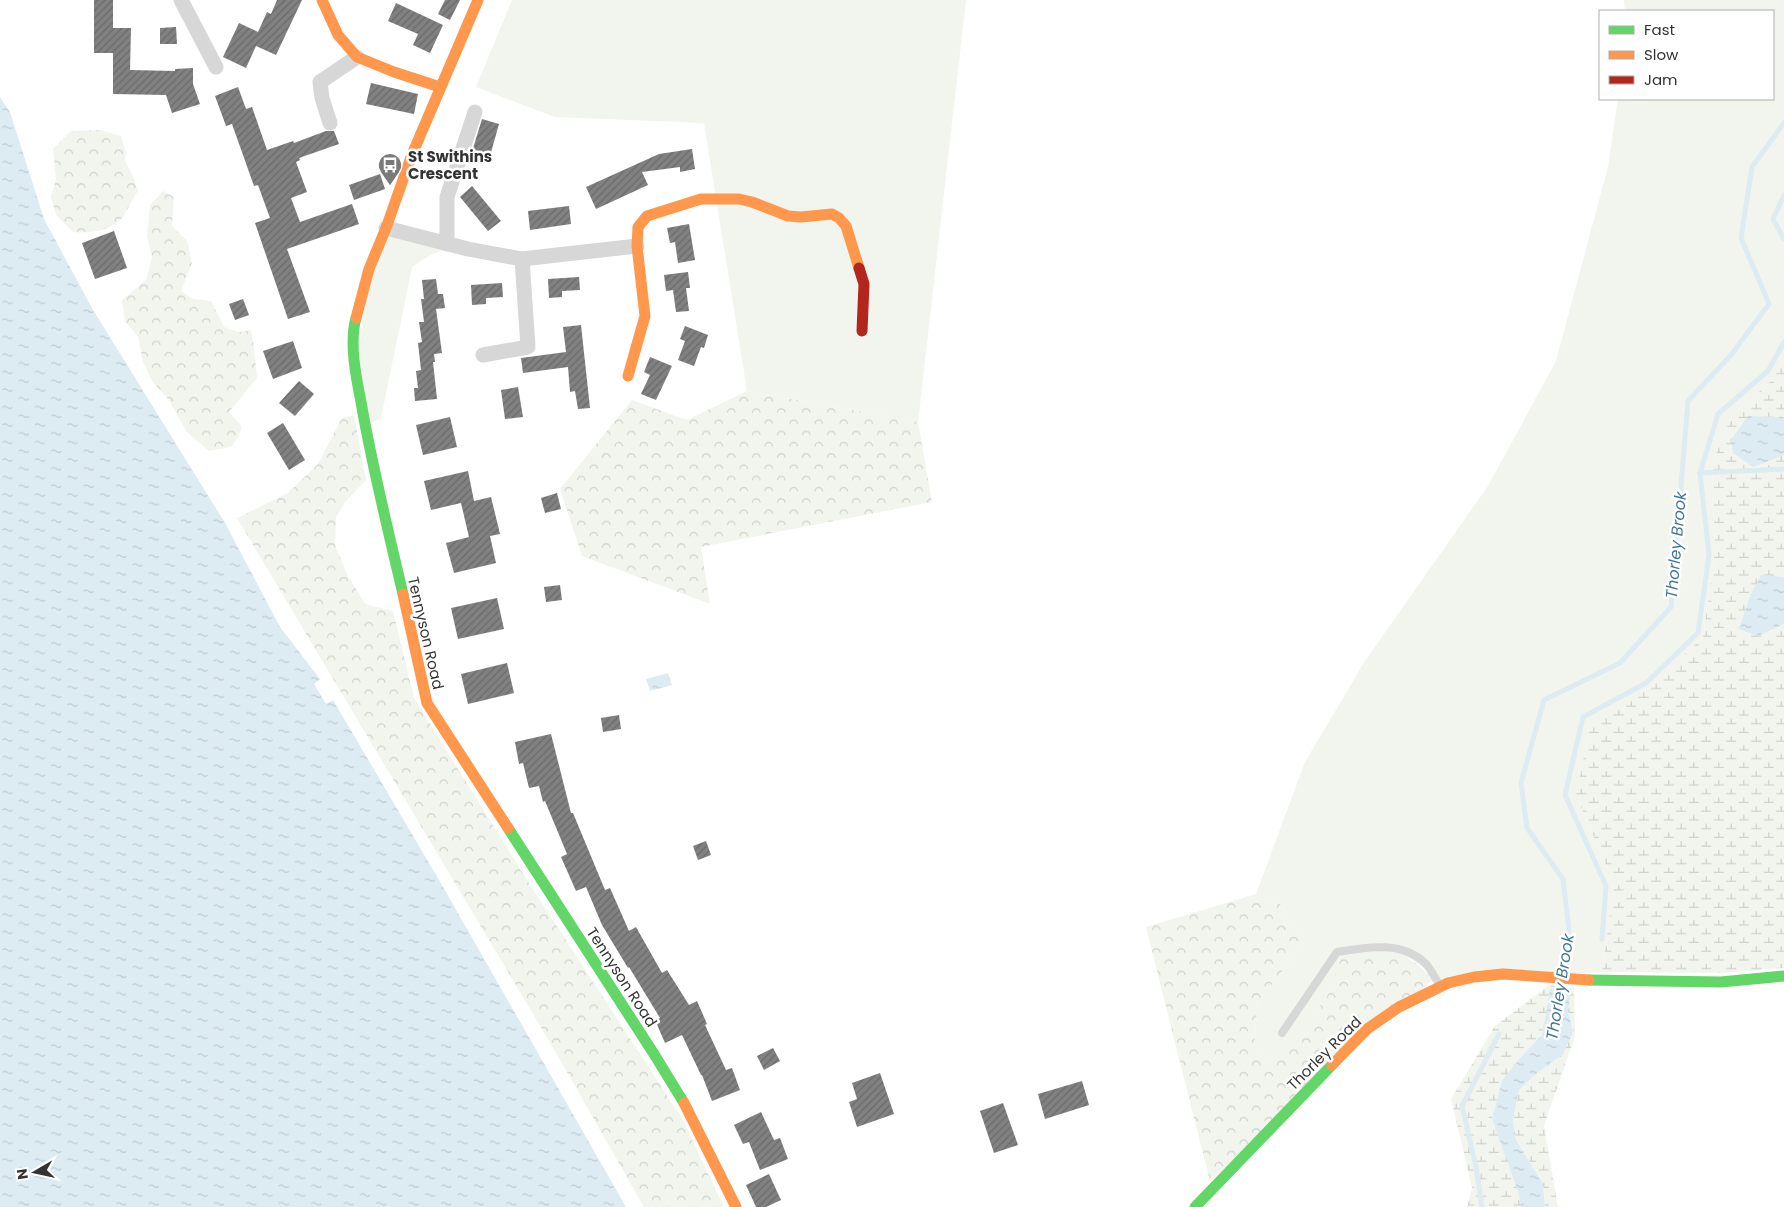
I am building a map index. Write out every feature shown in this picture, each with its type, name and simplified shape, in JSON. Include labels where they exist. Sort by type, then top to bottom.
[{"type":"main road","points":[[322,0],[338,35],[357,57],[394,72],[440,87]]},
{"type":"main road","name":"Tennyson Road","points":[[478,0],[411,156],[386,228],[369,269],[354,324],[356,375],[365,426],[427,703],[687,1108],[736,1207]]},
{"type":"main road","points":[[628,376],[645,316],[637,246],[638,227],[647,216],[702,200],[725,198],[746,200],[788,216],[801,217],[832,214],[839,218],[846,226],[862,273],[864,284],[862,331]]},
{"type":"main road","name":"Thorley Road","points":[[1195,1207],[1367,1029],[1400,1008],[1448,983],[1474,977],[1503,974],[1588,980],[1721,982],[1784,976]]},
{"type":"street","points":[[181,0],[216,67]]},
{"type":"street","points":[[330,123],[322,98],[320,82],[357,57]]},
{"type":"street","points":[[447,244],[447,197],[475,112]]},
{"type":"street","points":[[386,228],[447,244],[522,259],[637,246]]},
{"type":"street","points":[[483,356],[528,347],[522,259]]},
{"type":"lane","points":[[1282,1033],[1337,952],[1361,948],[1398,948],[1413,953],[1427,966],[1441,987]]},
{"type":"green space","points":[[512,0],[966,0],[918,422],[747,391],[704,123],[555,117],[476,87]]},
{"type":"green space","points":[[1624,0],[1784,0],[1784,358],[1772,380],[1731,417],[1712,464],[1715,550],[1703,637],[1650,687],[1591,722],[1576,795],[1614,884],[1602,972],[1432,980],[1424,968],[1409,958],[1343,956],[1328,992],[1302,1039],[1271,1060],[1254,1045],[1258,1001],[1279,976],[1302,941],[1282,905],[1256,894],[1305,762],[1365,661],[1488,486],[1556,361],[1608,167],[1618,100],[1774,100],[1774,10],[1625,10]]},
{"type":"green space","points":[[100,130],[121,136],[126,153],[125,161],[138,191],[124,215],[114,225],[97,231],[73,232],[56,215],[51,197],[56,179],[53,149],[71,131]]},
{"type":"green space","points":[[163,191],[174,197],[172,226],[187,241],[192,263],[181,291],[193,299],[211,301],[224,327],[239,332],[251,330],[257,378],[229,412],[242,427],[231,447],[209,451],[187,432],[168,399],[152,381],[143,362],[138,336],[125,322],[122,300],[146,280],[152,257],[147,237],[150,205]]},
{"type":"green space","points":[[386,228],[453,245],[427,257],[412,267],[381,418],[365,426],[356,375],[369,269]]},
{"type":"green space","points":[[1784,358],[1784,968],[1724,973],[1602,972],[1614,884],[1576,795],[1591,721],[1650,687],[1703,637],[1715,550],[1712,464],[1731,417],[1772,380]]},
{"type":"green space","points":[[747,391],[918,422],[932,502],[701,547],[710,604],[582,556],[560,489],[632,400],[687,420]]},
{"type":"green space","points":[[354,415],[366,480],[346,501],[336,517],[335,545],[348,576],[365,604],[393,611],[414,698],[532,888],[683,1120],[724,1207],[644,1207],[551,1044],[237,518],[288,493],[318,464],[342,418]]},
{"type":"green space","points":[[1256,894],[1282,905],[1302,941],[1279,976],[1258,1001],[1254,1045],[1271,1060],[1302,1038],[1328,992],[1342,956],[1368,953],[1392,954],[1413,962],[1423,969],[1432,980],[1210,1181],[1146,927]]},
{"type":"green space","points":[[1549,985],[1574,988],[1575,1036],[1544,1126],[1558,1207],[1545,1207],[1543,1184],[1516,1140],[1513,1120],[1519,1090],[1537,1073],[1573,1032],[1568,1011],[1571,991],[1550,989],[1542,1035],[1502,1080],[1492,1119],[1520,1194],[1521,1207],[1467,1207],[1472,1188],[1451,1099],[1495,1026]]},
{"type":"water","points":[[0,97],[10,112],[44,219],[93,310],[225,523],[280,627],[320,679],[314,684],[326,704],[333,700],[439,880],[626,1207],[0,1207]]},
{"type":"water","points":[[1748,416],[1784,417],[1784,455],[1753,467],[1733,453],[1731,440]]},
{"type":"water","points":[[1761,575],[1784,577],[1784,624],[1758,636],[1739,629],[1750,596]]},
{"type":"water","points":[[668,673],[672,685],[650,691],[646,679]]},
{"type":"water","points":[[1550,989],[1571,991],[1568,1011],[1573,1032],[1563,1054],[1537,1073],[1519,1090],[1513,1120],[1516,1140],[1543,1184],[1545,1207],[1521,1207],[1519,1194],[1492,1119],[1502,1080],[1542,1035]]},
{"type":"building","points":[[94,0],[113,0],[113,28],[131,28],[130,70],[175,71],[175,69],[193,68],[193,84],[200,104],[172,113],[166,95],[113,94],[113,53],[94,53]]},
{"type":"building","points":[[277,0],[302,0],[276,55],[256,46],[246,68],[223,57],[239,23],[258,32],[267,12],[271,14]]},
{"type":"building","points":[[445,0],[460,0],[450,20],[438,14]]},
{"type":"building","points":[[396,3],[443,25],[430,53],[413,45],[418,34],[388,21]]},
{"type":"building","points":[[176,27],[177,44],[160,44],[160,28]]},
{"type":"building","points":[[371,83],[418,94],[414,114],[366,104]]},
{"type":"building","points":[[238,87],[246,109],[252,107],[267,150],[293,141],[294,143],[326,131],[334,131],[339,144],[299,158],[300,160],[296,162],[307,192],[291,198],[300,222],[352,204],[359,224],[287,249],[310,312],[288,319],[255,223],[270,218],[258,185],[254,186],[232,124],[226,126],[215,96]]},
{"type":"building","points":[[482,119],[499,124],[488,163],[470,158]]},
{"type":"building","points":[[692,149],[695,169],[680,172],[680,167],[642,172],[648,185],[596,209],[586,187],[659,154]]},
{"type":"building","points":[[380,174],[385,189],[354,200],[349,185]]},
{"type":"building","points":[[472,186],[501,221],[488,231],[460,197]]},
{"type":"building","points":[[569,206],[571,224],[530,230],[528,211]]},
{"type":"building","points":[[689,224],[695,260],[678,263],[675,242],[670,243],[667,228]]},
{"type":"building","points":[[114,231],[127,268],[95,279],[82,243]]},
{"type":"building","points":[[688,272],[690,288],[686,288],[689,311],[676,312],[673,290],[666,291],[664,275]]},
{"type":"building","points":[[579,277],[580,290],[562,291],[562,297],[549,298],[548,279]]},
{"type":"building","points":[[436,279],[438,294],[443,294],[445,308],[436,309],[442,353],[434,354],[435,362],[433,362],[437,399],[415,401],[414,388],[418,388],[416,371],[421,370],[418,343],[422,342],[419,322],[424,322],[421,299],[424,299],[422,280]]},
{"type":"building","points":[[502,283],[503,297],[486,298],[486,304],[472,305],[471,285]]},
{"type":"building","points":[[243,299],[249,315],[235,320],[229,304]]},
{"type":"building","points":[[581,325],[590,408],[578,409],[575,391],[570,392],[568,367],[523,373],[521,358],[566,352],[563,327]]},
{"type":"building","points":[[685,326],[708,335],[704,348],[701,347],[694,366],[678,360],[685,341],[680,339]]},
{"type":"building","points":[[293,341],[302,368],[273,379],[263,351]]},
{"type":"building","points":[[650,357],[672,366],[656,400],[641,394],[650,375],[644,372]]},
{"type":"building","points":[[299,381],[314,394],[295,416],[279,403]]},
{"type":"building","points":[[518,387],[523,417],[505,419],[501,390]]},
{"type":"building","points":[[450,417],[457,447],[423,455],[416,425]]},
{"type":"building","points":[[283,423],[305,460],[289,470],[267,433]]},
{"type":"building","points":[[468,471],[474,501],[491,497],[500,534],[490,536],[496,563],[454,573],[446,543],[469,537],[461,503],[431,510],[424,481]]},
{"type":"building","points":[[557,493],[561,509],[545,513],[541,498]]},
{"type":"building","points":[[560,585],[562,600],[546,602],[544,587]]},
{"type":"building","points":[[497,598],[504,629],[458,639],[451,608]]},
{"type":"building","points":[[507,663],[514,693],[468,704],[461,674]]},
{"type":"building","points":[[619,715],[621,729],[603,732],[601,718]]},
{"type":"building","points":[[551,734],[571,813],[573,813],[605,890],[610,888],[629,931],[636,927],[662,973],[667,970],[689,1005],[697,1001],[707,1024],[705,1025],[726,1070],[732,1068],[740,1090],[712,1101],[702,1075],[682,1035],[665,1043],[655,1020],[660,1018],[602,925],[586,887],[576,891],[561,857],[567,854],[545,801],[543,802],[539,786],[529,788],[523,763],[519,764],[515,742]]},
{"type":"building","points":[[706,841],[711,855],[698,860],[693,846]]},
{"type":"building","points":[[773,1048],[780,1061],[764,1070],[757,1056]]},
{"type":"building","points":[[880,1073],[894,1114],[857,1127],[849,1102],[857,1099],[852,1083]]},
{"type":"building","points":[[1082,1081],[1089,1105],[1045,1119],[1038,1094]]},
{"type":"building","points":[[1003,1103],[1018,1145],[994,1153],[980,1111]]},
{"type":"building","points":[[761,1112],[774,1140],[780,1138],[788,1159],[760,1170],[749,1142],[743,1144],[734,1125]]},
{"type":"building","points":[[769,1174],[781,1200],[766,1207],[756,1207],[746,1185]]},
{"type":"waterway","name":"Thorley Brook","points":[[1562,974],[1569,930],[1563,879],[1527,828],[1521,783],[1544,700],[1620,663],[1671,607],[1688,401],[1731,355],[1769,304],[1741,238],[1752,167],[1784,123]]},
{"type":"waterway","points":[[1784,195],[1773,219],[1784,239]]},
{"type":"waterway","points":[[1602,939],[1606,886],[1565,795],[1583,717],[1646,683],[1698,633],[1709,555],[1700,473],[1718,414],[1768,371],[1784,342]]},
{"type":"waterway","points":[[1700,473],[1784,469]]},
{"type":"waterway","points":[[1482,1207],[1476,1167],[1462,1106],[1499,1034]]},
{"type":"traffic: fast","points":[[356,318],[353,349],[357,382],[375,474],[403,594]]},
{"type":"traffic: fast","points":[[508,828],[684,1103]]},
{"type":"traffic: fast","points":[[1589,980],[1721,982],[1784,976]]},
{"type":"traffic: fast","points":[[1195,1207],[1332,1065]]},
{"type":"traffic: slow","points":[[322,0],[338,35],[357,57],[394,72],[440,87]]},
{"type":"traffic: slow","points":[[356,318],[369,269],[386,228],[411,157],[478,0]]},
{"type":"traffic: slow","points":[[628,376],[645,316],[637,246],[638,227],[647,216],[701,199],[739,199],[788,216],[801,217],[832,214],[839,218],[846,226],[859,268]]},
{"type":"traffic: slow","points":[[403,594],[427,703],[508,828]]},
{"type":"traffic: slow","points":[[1332,1065],[1367,1029],[1399,1007],[1448,983],[1474,977],[1503,974],[1589,980]]},
{"type":"traffic: slow","points":[[684,1103],[736,1207]]},
{"type":"traffic: jam","points":[[859,268],[864,284],[862,331]]},
{"type":"place","name":"St Swithins Crescent","points":[[390,186]]}]
